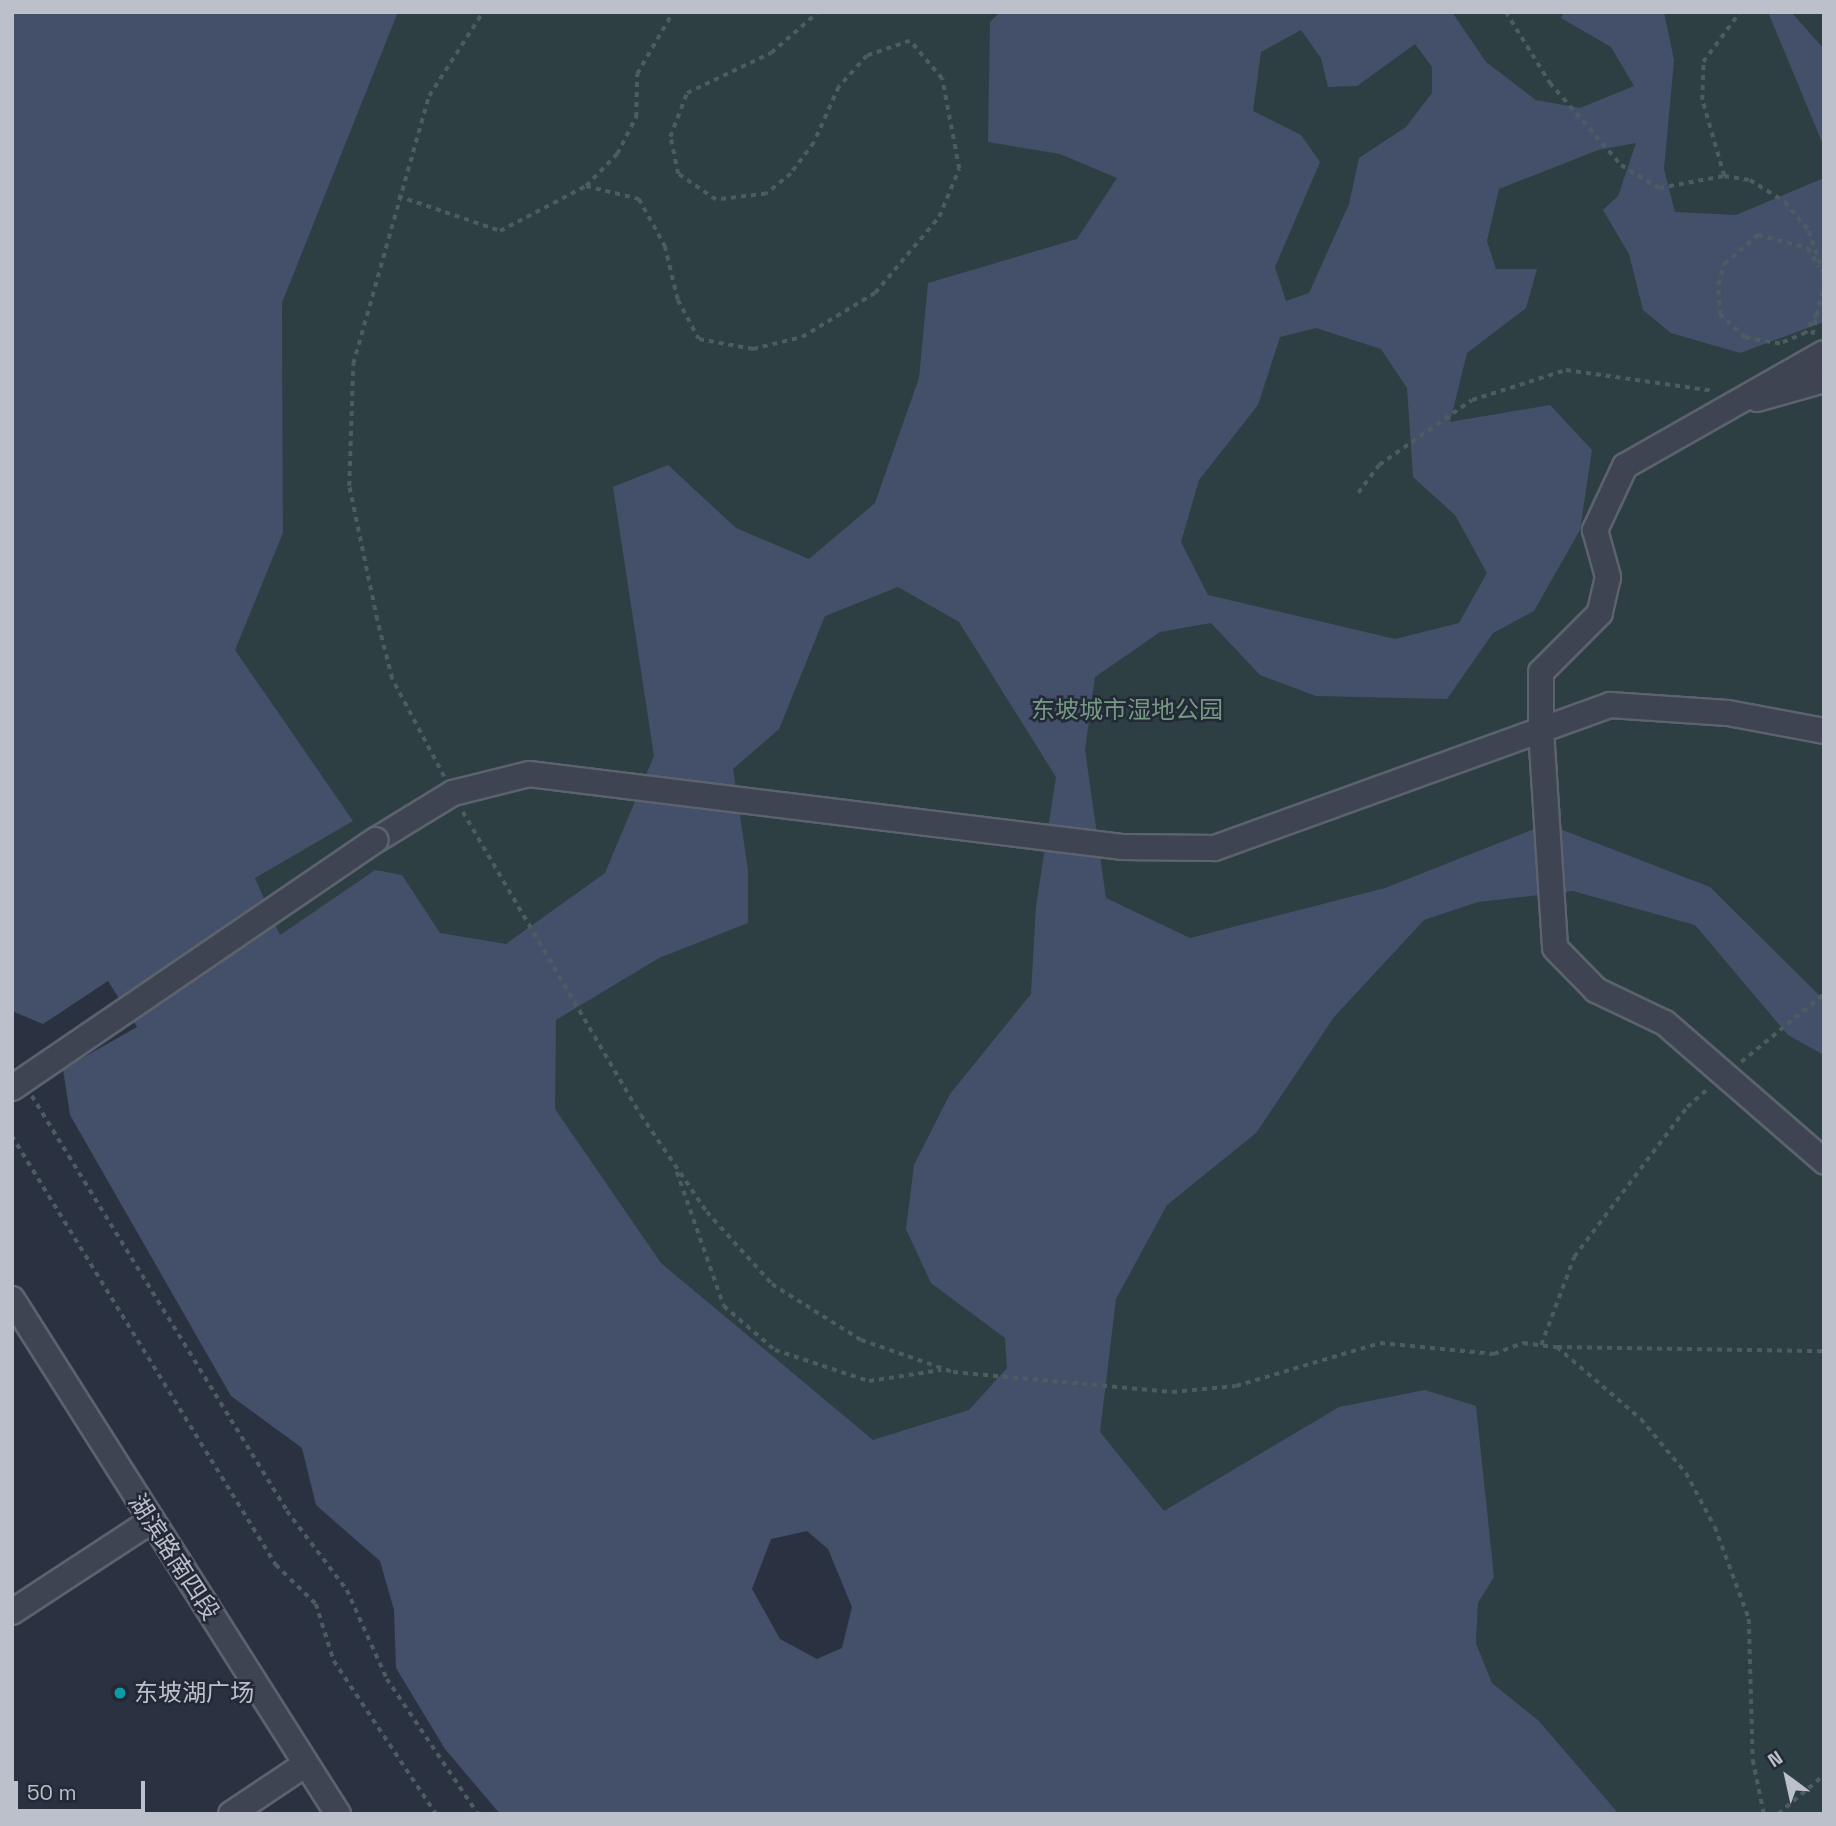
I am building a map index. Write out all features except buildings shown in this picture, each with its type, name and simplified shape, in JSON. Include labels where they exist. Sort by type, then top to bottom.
[{"type":"street","points":[[1814,349],[1625,466],[1595,530],[1608,577],[1600,613],[1541,672],[1541,730],[1555,948],[1597,990],[1665,1023],[1727,1074],[1824,1161]]},
{"type":"street","points":[[1713,410],[1824,380]]},
{"type":"street","points":[[19,1086],[376,840],[453,793],[529,774],[1122,847],[1215,848],[1610,705],[1728,713],[1824,732]]},
{"type":"street","name":"湖滨路南四段","points":[[12,1299],[338,1814]]},
{"type":"street","points":[[12,1612],[151,1521]]},
{"type":"street","points":[[232,1814],[306,1764]]},
{"type":"path","points":[[483,12],[429,96],[398,196],[353,363],[349,486],[392,679],[508,895],[676,1166],[772,1284],[861,1340],[944,1370]]},
{"type":"path","points":[[398,196],[500,231],[586,186],[617,154],[636,117],[637,74],[673,12]]},
{"type":"path","points":[[586,186],[639,199],[665,246],[678,300],[699,339],[753,349],[802,337],[875,293],[939,217],[959,169],[942,79],[910,41],[867,57],[839,87],[799,164],[766,194],[716,200],[678,174],[670,137],[687,93],[771,53],[818,12]]},
{"type":"path","points":[[1506,12],[1550,83],[1621,165],[1659,188],[1724,176],[1750,180],[1785,202],[1809,231],[1824,275]]},
{"type":"path","points":[[1724,176],[1702,100],[1703,62],[1740,12]]},
{"type":"path","points":[[1822,306],[1806,333],[1780,344],[1745,338],[1720,315],[1718,285],[1724,264],[1758,235],[1808,248],[1824,275]]},
{"type":"path","points":[[1814,349],[1824,282]]},
{"type":"path","points":[[1358,493],[1379,465],[1472,400],[1566,370],[1699,394],[1726,389]]},
{"type":"path","points":[[1541,1345],[1574,1257],[1686,1107],[1824,994]]},
{"type":"path","points":[[19,1086],[287,1511],[347,1590],[387,1679],[478,1814]]},
{"type":"path","points":[[12,1136],[276,1565],[316,1604],[334,1661],[436,1814]]},
{"type":"path","points":[[676,1166],[724,1306],[775,1350],[869,1381],[944,1370],[1172,1392],[1236,1386],[1380,1343],[1494,1354],[1523,1343],[1556,1347],[1824,1351]]},
{"type":"path","points":[[1556,1347],[1641,1419],[1686,1473],[1715,1527],[1749,1619],[1753,1760],[1765,1814]]},
{"type":"path","points":[[1778,1814],[1824,1775]]},
{"type":"green space","name":"东坡城市湿地公园","points":[[398,12],[1824,12],[1824,1814],[1619,1814],[1539,1721],[1492,1683],[1476,1642],[1478,1603],[1494,1576],[1339,1407],[1165,1512],[873,1441],[661,1263],[375,870],[280,935],[255,878],[234,650],[283,533],[282,303]]},
{"type":"water","points":[[12,12],[398,12],[282,303],[283,533],[235,650],[353,821],[255,878],[280,935],[375,870],[402,875],[440,933],[506,944],[605,873],[654,756],[613,487],[668,465],[736,528],[809,559],[875,503],[919,378],[928,283],[1077,239],[1117,178],[1060,154],[988,142],[990,22],[1000,12],[1452,12],[1486,62],[1536,100],[1580,108],[1634,86],[1611,47],[1561,18],[1564,12],[1664,12],[1674,60],[1664,169],[1675,212],[1736,215],[1824,178],[1824,322],[1740,353],[1671,333],[1643,310],[1629,254],[1603,210],[1618,196],[1636,143],[1598,150],[1499,189],[1487,241],[1496,269],[1537,269],[1526,308],[1467,353],[1450,422],[1550,405],[1592,450],[1580,530],[1534,611],[1493,633],[1447,699],[1316,696],[1260,675],[1211,623],[1160,632],[1095,677],[1085,750],[1106,898],[1190,938],[1385,888],[1547,824],[1710,887],[1824,1000],[1824,1055],[1788,1035],[1695,925],[1573,891],[1478,902],[1424,920],[1334,1017],[1256,1133],[1167,1205],[1116,1299],[1100,1432],[1164,1511],[1339,1407],[1425,1390],[1476,1406],[1494,1577],[1478,1603],[1476,1643],[1492,1683],[1539,1721],[1619,1814],[500,1814],[445,1749],[396,1668],[394,1610],[380,1561],[316,1505],[302,1448],[231,1396],[70,1115],[63,1069],[137,1027],[108,981],[43,1024],[12,1011]],"holes":[[[1301,30],[1321,58],[1328,87],[1357,86],[1415,44],[1432,67],[1432,93],[1406,127],[1359,158],[1349,204],[1309,293],[1286,301],[1275,267],[1320,162],[1301,135],[1253,111],[1261,52]],[[1316,328],[1381,349],[1407,388],[1413,477],[1455,515],[1487,573],[1459,623],[1395,639],[1208,595],[1181,542],[1199,480],[1258,405],[1280,337]],[[898,587],[959,622],[1056,777],[1036,906],[1031,994],[950,1094],[914,1165],[906,1229],[931,1283],[1005,1338],[1007,1368],[969,1410],[873,1440],[661,1263],[555,1109],[556,1020],[659,958],[748,923],[748,870],[733,769],[779,729],[825,616]],[[807,1531],[828,1549],[852,1607],[842,1648],[817,1659],[780,1639],[752,1589],[771,1539]]]},
{"type":"water","points":[[1768,12],[1791,12],[1824,49],[1824,147]]},
{"type":"place","name":"东坡湖广场","points":[[120,1693]]}]
